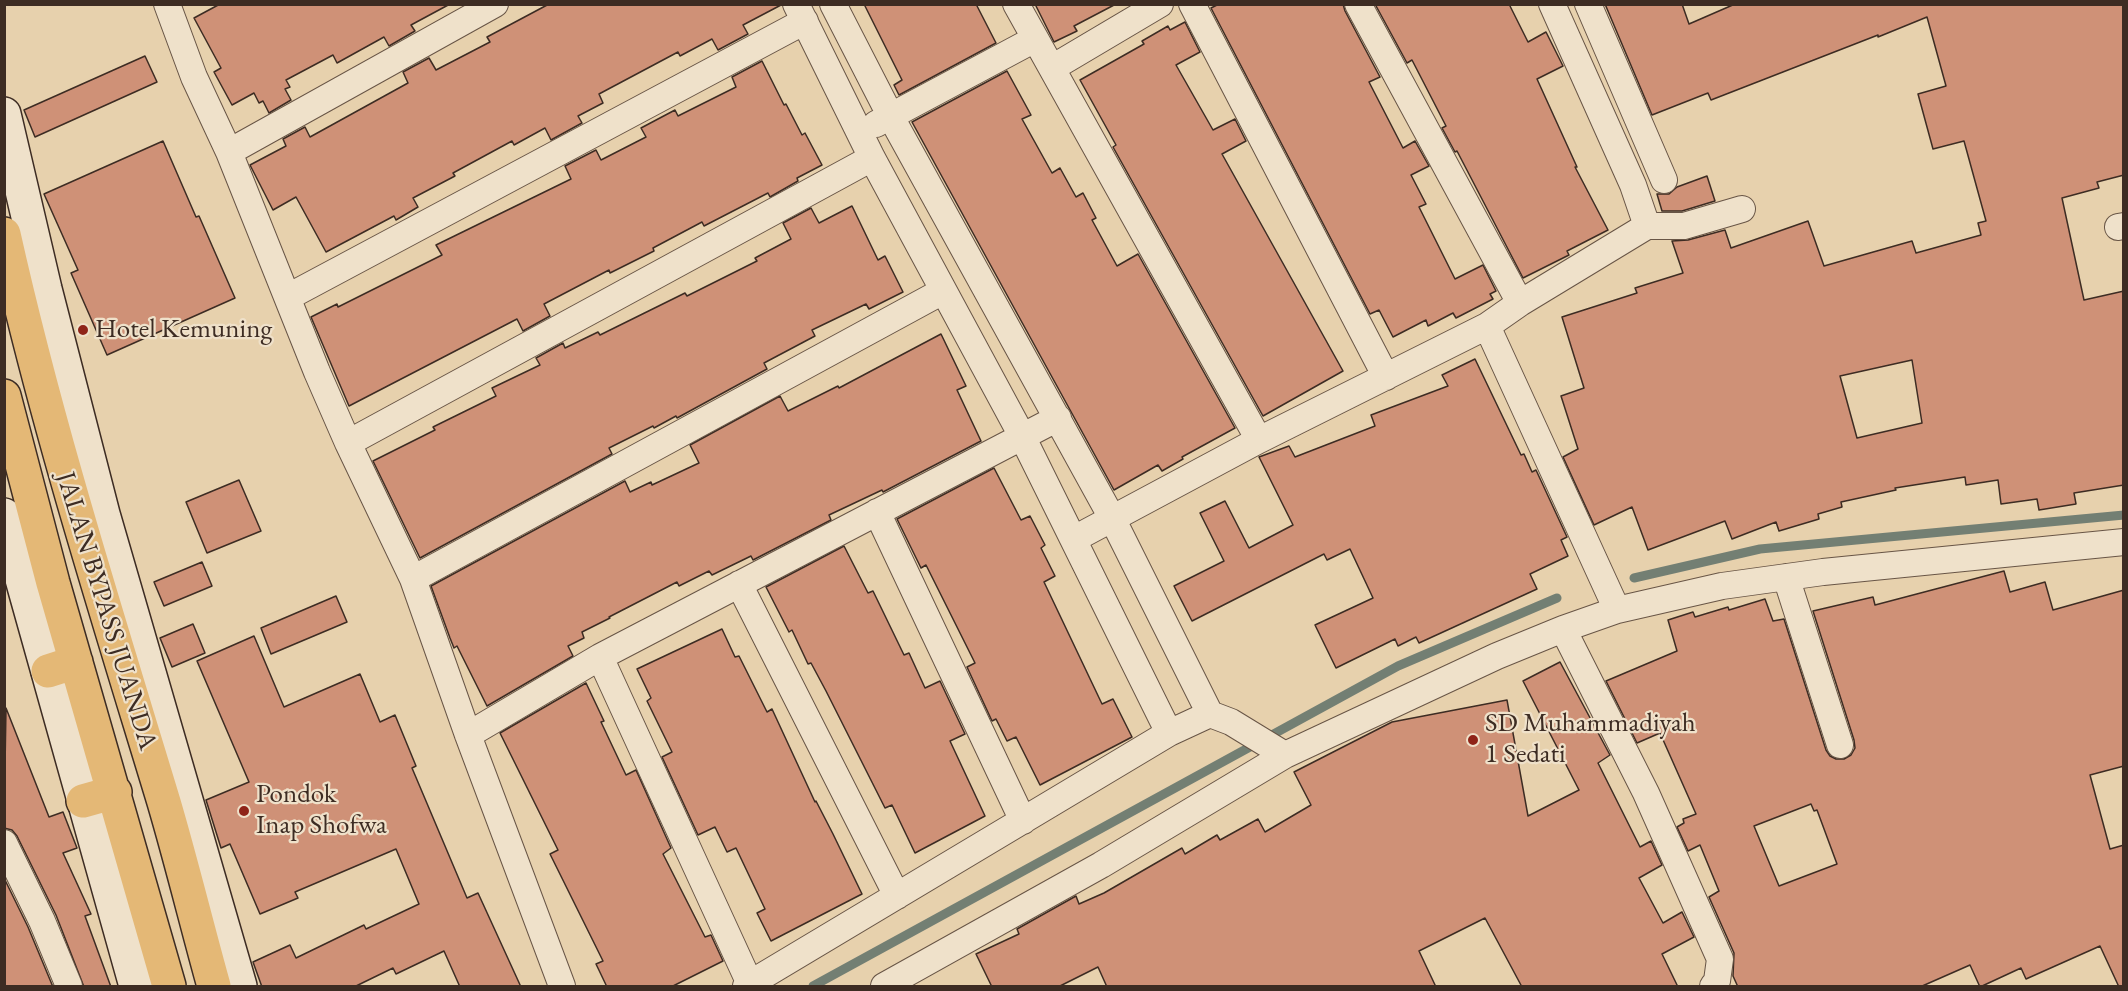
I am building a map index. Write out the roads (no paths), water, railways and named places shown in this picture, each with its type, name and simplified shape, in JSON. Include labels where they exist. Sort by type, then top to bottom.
[{"type":"highway","name":"JALAN BYPASS JUANDA","points":[[4,234],[32,292],[91,518],[140,687],[164,805],[214,987]]},
{"type":"highway","name":"JALAN BYPASS JUANDA","points":[[4,396],[62,666],[118,806],[169,987]]},
{"type":"highway","points":[[83,801],[118,806]]},
{"type":"street","points":[[167,4],[194,77],[229,152],[317,372],[413,579],[468,735],[562,987]]},
{"type":"street","points":[[229,152],[495,4]]},
{"type":"street","points":[[833,4],[891,117],[1221,718],[1277,749]]},
{"type":"street","points":[[1016,4],[1259,440]]},
{"type":"street","points":[[1052,68],[1160,4]]},
{"type":"street","points":[[1191,4],[1386,377]]},
{"type":"street","points":[[1358,4],[1520,303]]},
{"type":"street","points":[[1552,4],[1633,185],[1647,226]]},
{"type":"street","points":[[1588,4],[1664,180]]},
{"type":"street","points":[[288,297],[801,13],[872,158],[1022,436],[1169,733]]},
{"type":"street","points":[[860,131],[891,117],[1035,39]]},
{"type":"street","points":[[4,114],[32,292]]},
{"type":"street","points":[[348,442],[872,158]]},
{"type":"street","points":[[1074,539],[1259,440],[1487,326],[1520,303],[1647,226],[1684,226],[1742,209]]},
{"type":"street","points":[[413,579],[943,291]]},
{"type":"street","points":[[1487,326],[1617,610]]},
{"type":"street","points":[[468,735],[600,657],[1058,418]]},
{"type":"street","points":[[876,512],[1023,821]]},
{"type":"street","points":[[4,515],[62,666],[83,801],[136,987]]},
{"type":"street","points":[[884,987],[1101,865],[1277,749],[1563,629],[1617,610],[1722,586],[1786,577],[2124,542]]},
{"type":"street","points":[[1786,577],[1840,745]]},
{"type":"street","points":[[739,584],[897,896]]},
{"type":"street","points":[[1563,629],[1646,793],[1720,959],[1717,981],[1713,987]]},
{"type":"street","points":[[600,657],[748,985],[1169,733],[1221,718]]},
{"type":"street","points":[[140,687],[240,987]]},
{"type":"street","points":[[4,843],[42,921],[69,987]]},
{"type":"waterway","points":[[1634,578],[1760,549],[2124,515]]},
{"type":"waterway","points":[[813,986],[1398,666],[1557,598]]},
{"type":"place","name":"Hotel Kemuning","points":[[83,330]]},
{"type":"place","name":"SD Muhammadiyah 1 Sedati","points":[[1473,740]]},
{"type":"place","name":"Pondok Inap Shofwa","points":[[244,811]]}]
